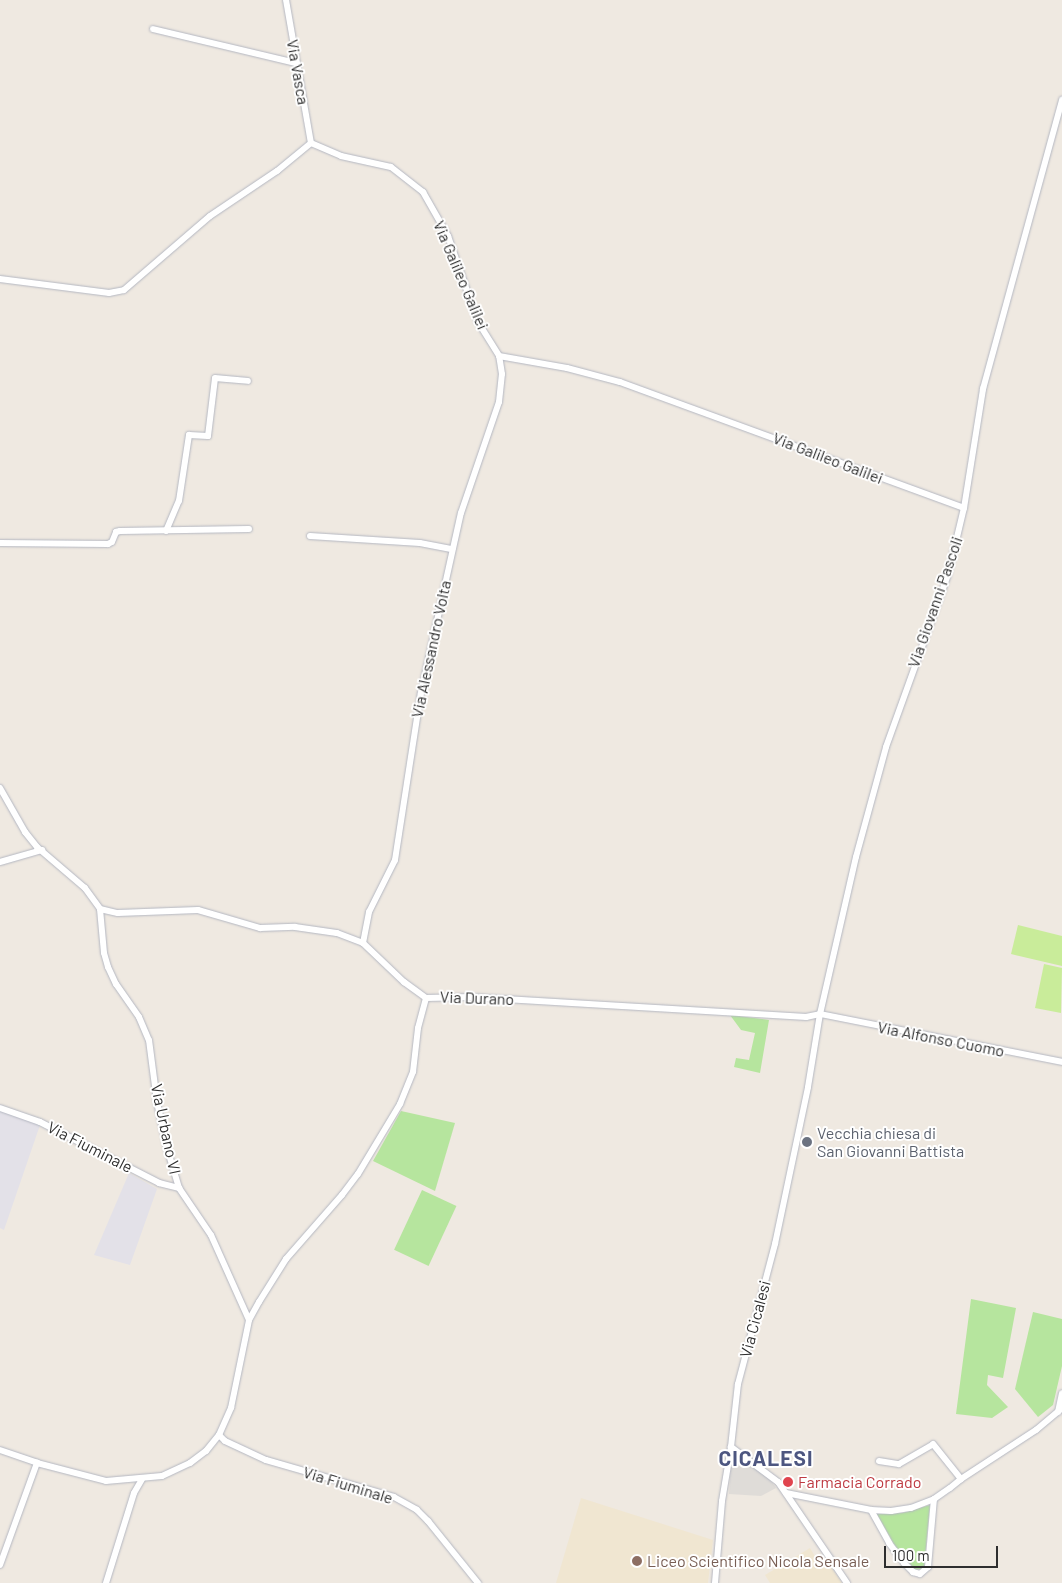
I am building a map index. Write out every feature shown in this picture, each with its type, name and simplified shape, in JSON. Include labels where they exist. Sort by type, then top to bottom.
[{"type":"street","name":"Via Vasca","points":[[286,0],[311,143]]},
{"type":"street","points":[[153,30],[296,63]]},
{"type":"street","name":"Via Giovanni Pascoli","points":[[820,1014],[856,857],[886,747],[910,674],[948,574],[964,508],[983,389],[1062,100]]},
{"type":"street","points":[[0,279],[109,293],[124,290],[210,216],[277,171],[311,143]]},
{"type":"street","name":"Via Galileo Galilei","points":[[311,143],[341,156],[391,167],[423,192],[448,236],[478,322],[499,356],[567,368],[620,382],[964,508]]},
{"type":"street","name":"Via Alessandro Volta","points":[[363,943],[369,912],[395,860],[421,693],[452,549],[464,504],[499,402],[502,374],[499,356]]},
{"type":"street","points":[[166,531],[179,501],[188,435],[208,436],[215,378],[248,381]]},
{"type":"street","points":[[0,543],[108,544],[112,542],[116,532],[120,531],[248,529]]},
{"type":"street","points":[[310,536],[420,543],[452,549]]},
{"type":"street","points":[[0,788],[25,832],[42,850],[85,888],[100,909]]},
{"type":"street","points":[[0,862],[42,850]]},
{"type":"street","name":"Via Durano","points":[[100,909],[118,913],[198,910],[260,928],[323,930],[363,943],[404,982],[426,998],[472,997],[806,1017],[820,1014]]},
{"type":"street","name":"Via Urbano VI","points":[[100,909],[103,944],[108,967],[116,984],[139,1017],[149,1040],[157,1102],[167,1148],[179,1188],[211,1235],[249,1320]]},
{"type":"street","points":[[0,1450],[37,1463],[106,1481],[162,1476],[190,1463],[206,1451],[219,1435],[235,1392],[249,1320],[286,1259],[342,1196],[358,1174],[400,1104],[413,1072],[418,1028],[426,998]]},
{"type":"street","name":"Via Alfonso Cuomo","points":[[820,1014],[1062,1062]]},
{"type":"street","name":"Via Cicalesi","points":[[715,1583],[722,1501],[731,1447],[738,1384],[776,1244],[808,1087],[820,1014]]},
{"type":"street","name":"Via Fiuminale","points":[[0,1108],[40,1122],[159,1183],[179,1188]]},
{"type":"street","points":[[786,1492],[871,1510],[891,1511],[911,1508],[934,1499],[961,1478],[1022,1440],[1060,1411],[1062,1393]]},
{"type":"street","name":"Via Fiuminale","points":[[219,1435],[225,1441],[266,1460],[394,1497],[416,1510],[428,1522],[478,1583]]},
{"type":"street","points":[[879,1461],[899,1464],[933,1444],[961,1478]]},
{"type":"street","points":[[731,1447],[769,1474],[786,1492],[847,1583]]},
{"type":"street","points":[[0,1565],[37,1463]]},
{"type":"street","points":[[106,1583],[134,1493],[142,1479]]},
{"type":"street","points":[[871,1510],[889,1543],[904,1563],[913,1572],[920,1574],[928,1566],[934,1499]]},
{"type":"shaded area","points":[[0,1110],[40,1125],[4,1230],[0,1228]]},
{"type":"shaded area","points":[[129,1173],[157,1189],[130,1265],[94,1255]]},
{"type":"shaded area","points":[[740,1460],[768,1477],[776,1488],[761,1496],[729,1494],[731,1465]]},
{"type":"shaded area","name":"Liceo Scientifico Nicola Sensale","points":[[581,1498],[713,1540],[708,1583],[556,1583]]},
{"type":"shaded area","points":[[810,1548],[816,1558],[823,1555],[842,1583],[770,1583],[765,1575]]},
{"type":"green space","points":[[1018,925],[1062,936],[1062,966],[1011,954]]},
{"type":"green space","points":[[1044,964],[1062,968],[1061,1013],[1035,1008]]},
{"type":"green space","points":[[730,1015],[769,1020],[760,1073],[734,1067],[736,1058],[749,1060],[755,1033],[741,1030]]},
{"type":"green space","points":[[401,1111],[455,1123],[435,1191],[373,1161]]},
{"type":"green space","points":[[422,1190],[456,1206],[429,1266],[394,1250]]},
{"type":"green space","points":[[971,1299],[1016,1308],[1003,1378],[988,1375],[987,1385],[1008,1407],[992,1418],[956,1414]]},
{"type":"green space","points":[[1033,1312],[1062,1319],[1062,1366],[1053,1405],[1038,1417],[1015,1389]]},
{"type":"green space","points":[[930,1505],[924,1568],[915,1570],[894,1544],[877,1514],[902,1513]]},
{"type":"place","name":"Vecchia chiesa di San Giovanni Battista","points":[[807,1142]]},
{"type":"place","name":"Farmacia Corrado","points":[[788,1482]]},
{"type":"place","name":"Liceo Scientifico Nicola Sensale","points":[[637,1561]]},
{"type":"district","name":"CICALESI","points":[[766,1458]]}]
